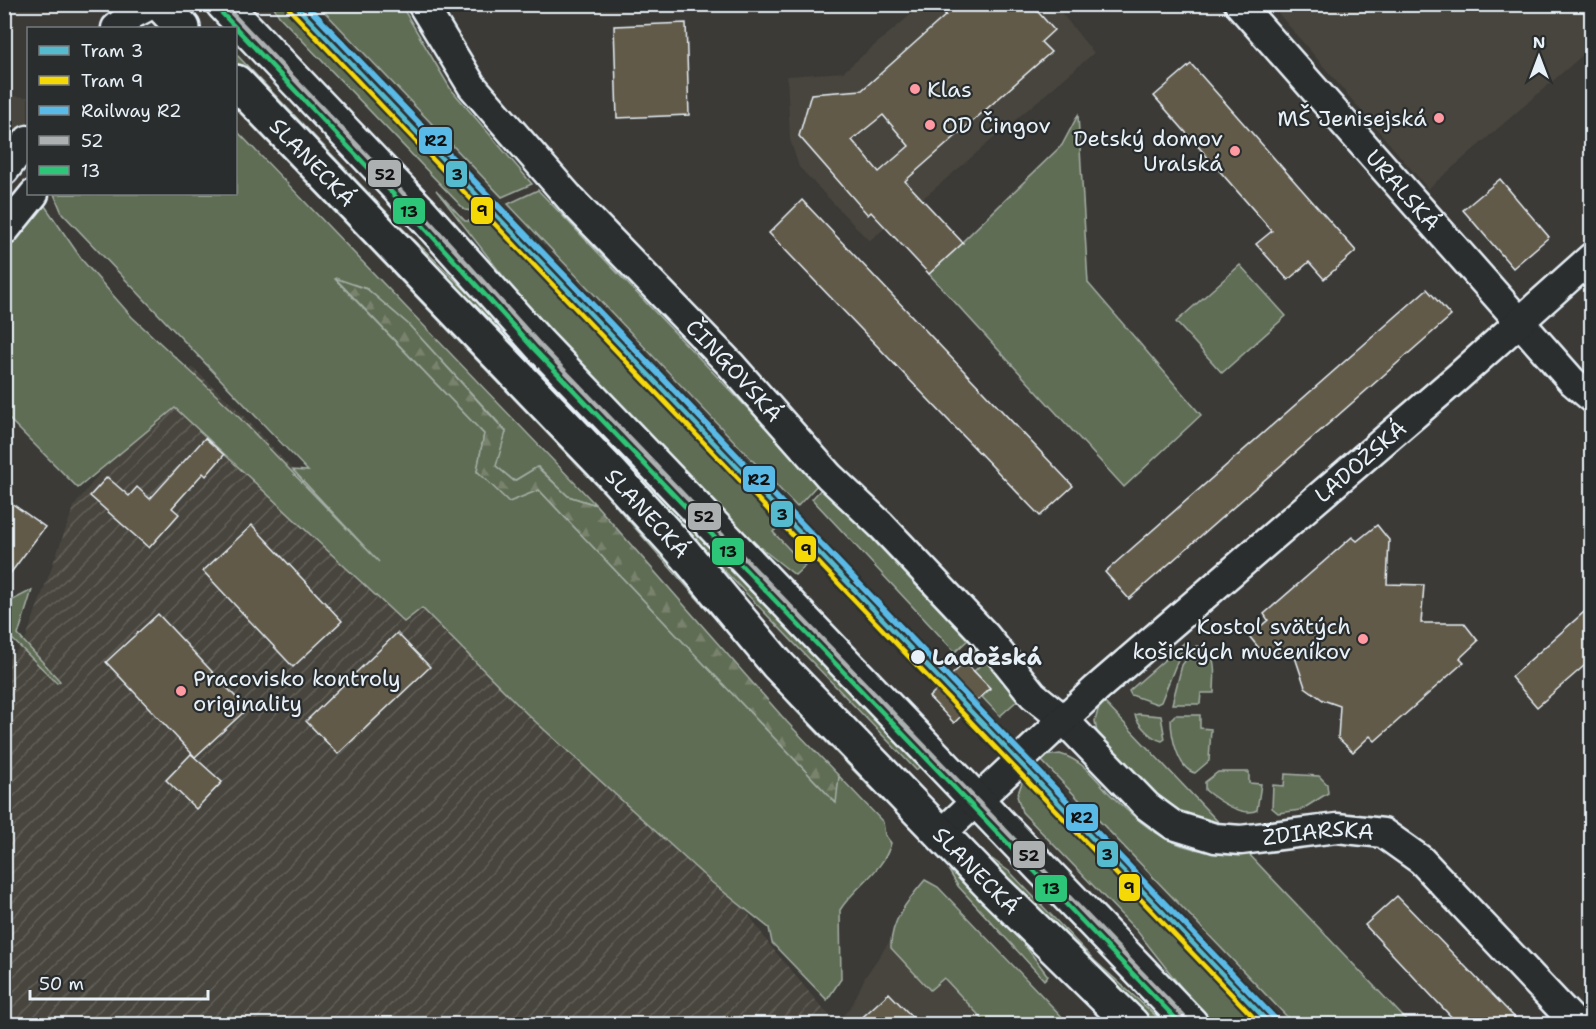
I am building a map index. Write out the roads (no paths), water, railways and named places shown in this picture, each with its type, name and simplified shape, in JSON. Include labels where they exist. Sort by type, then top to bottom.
[{"type":"main road","points":[[159,4],[182,27]]},
{"type":"main road","name":"SLANECKÁ","points":[[223,4],[419,210],[539,344],[1191,1024]]},
{"type":"main road","name":"SLANECKÁ","points":[[237,83],[611,473],[685,554],[777,664],[941,834],[1132,1024]]},
{"type":"street","points":[[117,27],[133,14],[152,4]]},
{"type":"street","points":[[156,27],[159,4]]},
{"type":"street","name":"ČINGOVSKÁ","points":[[422,4],[472,86],[575,204],[731,364],[829,476],[881,525],[985,635],[1033,695],[1064,720]]},
{"type":"street","name":"URALSKÁ","points":[[1239,4],[1572,381],[1592,398]]},
{"type":"street","points":[[4,171],[27,141]]},
{"type":"street","points":[[4,231],[33,195]]},
{"type":"street","name":"LADOŽSKÁ","points":[[941,834],[1064,720],[1592,257]]},
{"type":"street","name":"ŽDIARSKA","points":[[1064,720],[1147,806],[1173,825],[1197,835],[1241,840],[1337,828],[1369,830],[1395,840],[1421,860],[1576,1024]]},
{"type":"tram line","name":"3","points":[[294,4],[1270,1024]]},
{"type":"tram line","name":"9","points":[[289,9],[1260,1024]]},
{"type":"rail line","name":"R2","points":[[305,4],[1275,1019]]},
{"type":"place","name":"Klas","points":[[915,89]]},
{"type":"place","name":"MŠ Jenisejská","points":[[1439,118]]},
{"type":"place","name":"OD Čingov","points":[[930,125]]},
{"type":"place","name":"Detský domov Uralská","points":[[1235,151]]},
{"type":"place","name":"Kostol svätých košických mučeníkov","points":[[1363,639]]},
{"type":"place","name":"Ladožská","points":[[918,657]]},
{"type":"place","name":"Pracovisko kontroly originality","points":[[181,691]]}]
